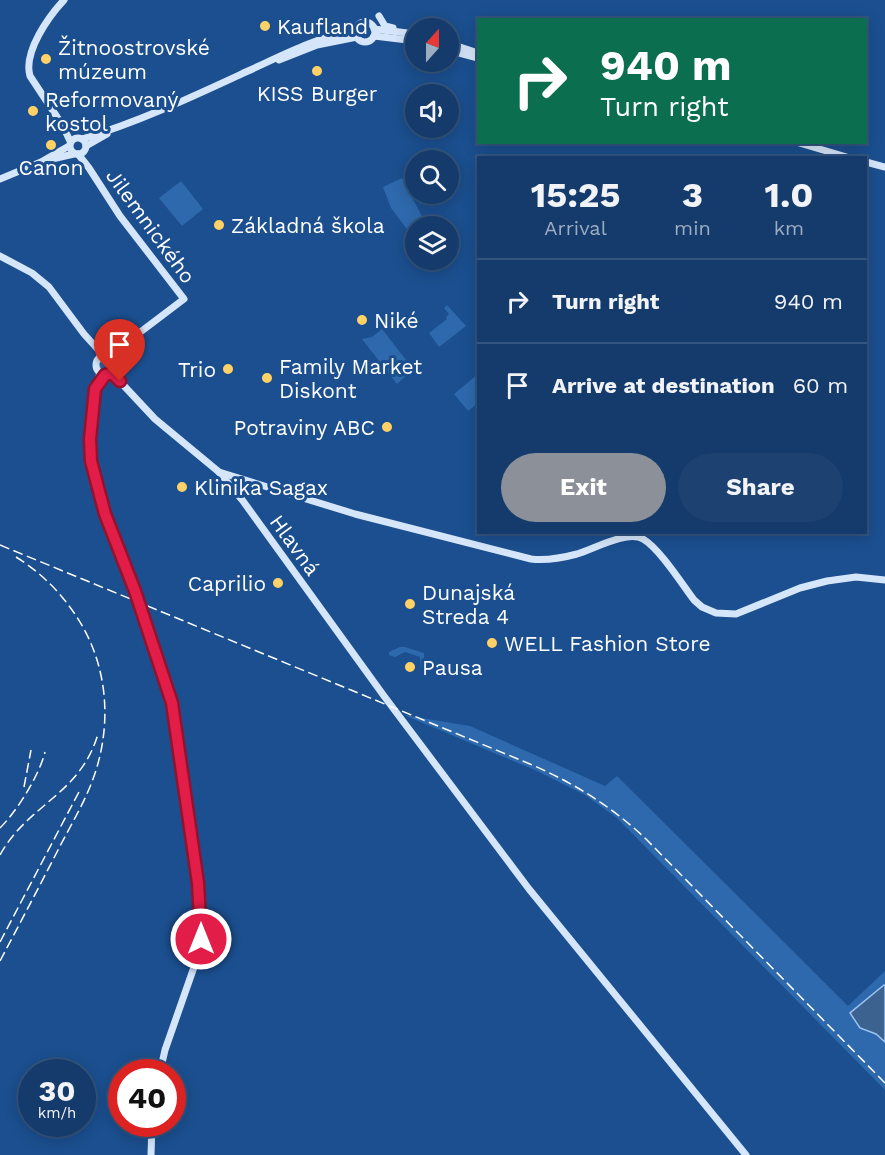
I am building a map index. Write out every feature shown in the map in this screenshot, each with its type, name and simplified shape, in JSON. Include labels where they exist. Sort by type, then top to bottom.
[{"type":"main road","points":[[64,0],[49,18],[35,43],[28,68],[30,76],[81,151]]},
{"type":"main road","points":[[379,16],[385,26],[405,32]]},
{"type":"main road","points":[[364,23],[370,24],[374,32],[371,40],[365,42],[356,34],[359,25],[364,23]]},
{"type":"main road","points":[[374,32],[401,31]]},
{"type":"main road","points":[[374,32],[405,39]]},
{"type":"main road","points":[[41,162],[75,141],[115,129],[316,40],[356,34]]},
{"type":"main road","points":[[459,47],[477,53]]},
{"type":"main road","points":[[459,53],[477,58]]},
{"type":"main road","points":[[0,179],[41,162],[81,151],[115,129]]},
{"type":"main road","points":[[75,141],[81,151]]},
{"type":"main road","points":[[803,144],[843,156]]},
{"type":"main road","name":"Jilemnického","points":[[81,151],[89,168],[120,216],[184,299],[124,345],[103,356]]},
{"type":"main road","points":[[867,162],[885,167]]},
{"type":"main road","points":[[0,256],[32,273],[49,287],[103,356],[116,360]]},
{"type":"main road","name":"Jilemnického","points":[[106,373],[116,367],[116,360],[124,345]]},
{"type":"main road","points":[[103,356],[96,366],[106,373],[97,383],[94,394],[90,439],[91,461],[105,514],[135,591],[172,703],[200,897],[200,950],[163,1059]]},
{"type":"main road","name":"Hlavná","points":[[106,373],[155,419],[219,472],[243,501],[529,889],[746,1155]]},
{"type":"main road","points":[[219,472],[355,514],[531,560],[578,553],[624,537],[636,536],[643,538],[653,546],[694,600],[722,614],[736,614],[800,588],[827,580],[856,577],[885,580]]},
{"type":"main road","points":[[151,1155],[152,1137]]},
{"type":"shaded area","points":[[402,178],[405,184],[405,204],[416,204],[422,216],[405,216],[405,227],[391,208],[383,187]]},
{"type":"shaded area","points":[[181,181],[203,209],[182,226],[159,198]]},
{"type":"shaded area","points":[[447,305],[466,326],[439,347],[429,333],[447,319],[449,314],[444,308]]},
{"type":"shaded area","points":[[382,329],[413,369],[397,384],[362,339],[372,337]]},
{"type":"shaded area","points":[[107,357],[115,365],[107,373],[99,365]]},
{"type":"shaded area","points":[[477,375],[477,404],[468,411],[454,394]]},
{"type":"shaded area","points":[[364,420],[370,427],[356,438],[350,430]]},
{"type":"shaded area","points":[[400,647],[424,653],[424,675],[421,670],[420,657],[405,652],[395,657],[389,655],[389,652]]},
{"type":"shaded area","points":[[404,715],[470,726],[605,786],[617,776],[848,1006],[885,971],[885,986],[850,1013],[860,1028],[876,1034],[885,1042],[885,1090],[617,818],[585,795],[537,771]]},
{"type":"shaded area","points":[[884,985],[885,1042],[876,1034],[860,1028],[850,1013]]},
{"type":"railway","points":[[0,545],[530,764],[577,787],[606,806],[646,839],[885,1083]]},
{"type":"railway","points":[[0,961],[93,779],[99,760],[105,722],[103,684],[84,629],[71,608],[55,589],[16,557]]},
{"type":"railway","points":[[0,855],[25,823],[79,771],[90,755],[98,734]]},
{"type":"railway","points":[[24,787],[31,750]]},
{"type":"railway","points":[[0,828],[27,793],[45,752]]},
{"type":"railway","points":[[0,942],[81,788]]},
{"type":"place","name":"Kaufland","points":[[265,26]]},
{"type":"place","name":"Žitnoostrovské múzeum","points":[[46,59]]},
{"type":"place","name":"KISS Burger","points":[[317,71]]},
{"type":"place","name":"Reformovaný kostol","points":[[33,111]]},
{"type":"place","name":"Canon","points":[[51,145]]},
{"type":"place","name":"Základná škola","points":[[219,225]]},
{"type":"place","name":"Niké","points":[[362,320]]},
{"type":"place","name":"Trio","points":[[228,369]]},
{"type":"place","name":"Family Market Diskont","points":[[267,378]]},
{"type":"place","name":"Potraviny ABC","points":[[387,427]]},
{"type":"place","name":"Klinika Sagax","points":[[182,487]]},
{"type":"place","name":"Caprilio","points":[[278,583]]},
{"type":"place","name":"Dunajská Streda 4","points":[[410,604]]},
{"type":"place","name":"WELL Fashion Store","points":[[492,643]]},
{"type":"place","name":"Pausa","points":[[410,667]]},
{"type":"route","points":[[120,381],[112,373],[105,375],[97,383],[90,439],[91,461],[105,514],[135,591],[172,703],[198,883],[201,939]]}]
